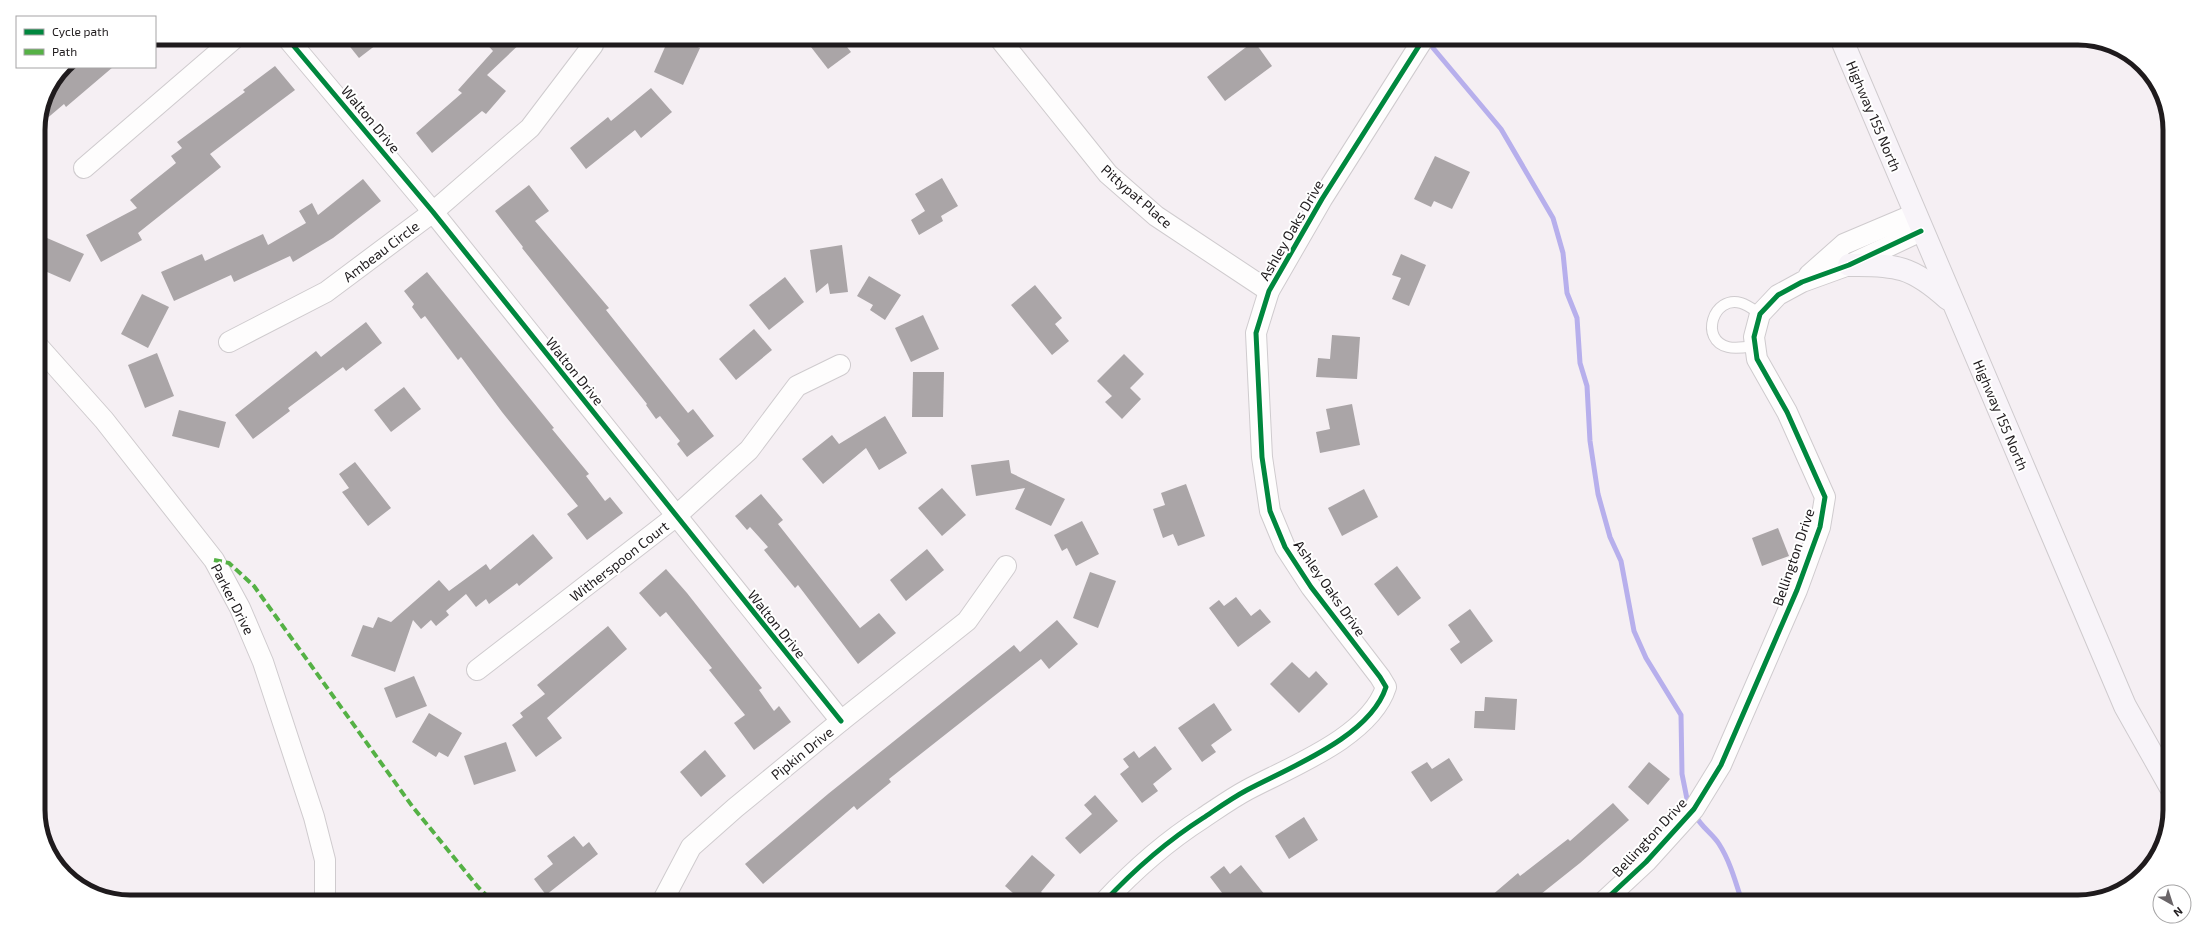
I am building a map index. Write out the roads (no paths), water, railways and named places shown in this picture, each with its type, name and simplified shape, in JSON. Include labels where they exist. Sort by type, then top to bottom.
[{"type":"main road","name":"Highway 155 North","points":[[1844,45],[2125,706],[2163,774]]},
{"type":"main road","points":[[1849,265],[1892,265],[1912,272],[1928,281],[1953,304]]},
{"type":"street","points":[[84,168],[227,45]]},
{"type":"street","name":"Walton Drive","points":[[293,45],[433,212],[841,721]]},
{"type":"street","name":"Pittypat Place","points":[[1004,45],[1108,174],[1156,216],[1269,292]]},
{"type":"street","name":"Ashley Oaks Drive","points":[[1110,895],[1124,880],[1202,818],[1246,791],[1333,744],[1364,722],[1383,695],[1386,687],[1306,580],[1285,546],[1270,511],[1262,457],[1256,333],[1269,292],[1322,199],[1420,45]]},
{"type":"street","name":"Ambeau Circle","points":[[229,342],[326,292],[433,212],[530,128],[593,46]]},
{"type":"street","name":"Bellington Drive","points":[[1611,895],[1646,862],[1694,810],[1721,765],[1797,590],[1820,527],[1825,497],[1788,412],[1757,359],[1754,337],[1760,314],[1778,295],[1802,282],[1849,265],[1918,222]]},
{"type":"street","name":"Bellington Drive","points":[[1802,282],[1844,244],[1918,222]]},
{"type":"street","name":"Parker Drive","points":[[45,354],[104,420],[214,560],[240,608],[265,669],[314,817],[324,860],[325,895]]},
{"type":"street","name":"Witherspoon Court","points":[[477,670],[676,517],[749,450],[797,386],[840,365]]},
{"type":"street","name":"Pipkin Drive","points":[[666,895],[691,847],[735,808],[841,721],[967,621],[1006,566]]},
{"type":"lane","points":[[1756,346],[1728,347],[1722,345],[1713,334],[1712,321],[1718,309],[1729,303],[1740,303],[1760,314]]},
{"type":"waterway","points":[[1431,45],[1501,129],[1553,218],[1563,253],[1567,293],[1577,318],[1580,363],[1587,386],[1590,441],[1598,494],[1610,537],[1621,561],[1634,631],[1646,658],[1681,715],[1682,774],[1687,799],[1691,806]]},
{"type":"waterway","points":[[1695,815],[1716,840],[1723,851],[1740,895]]}]
